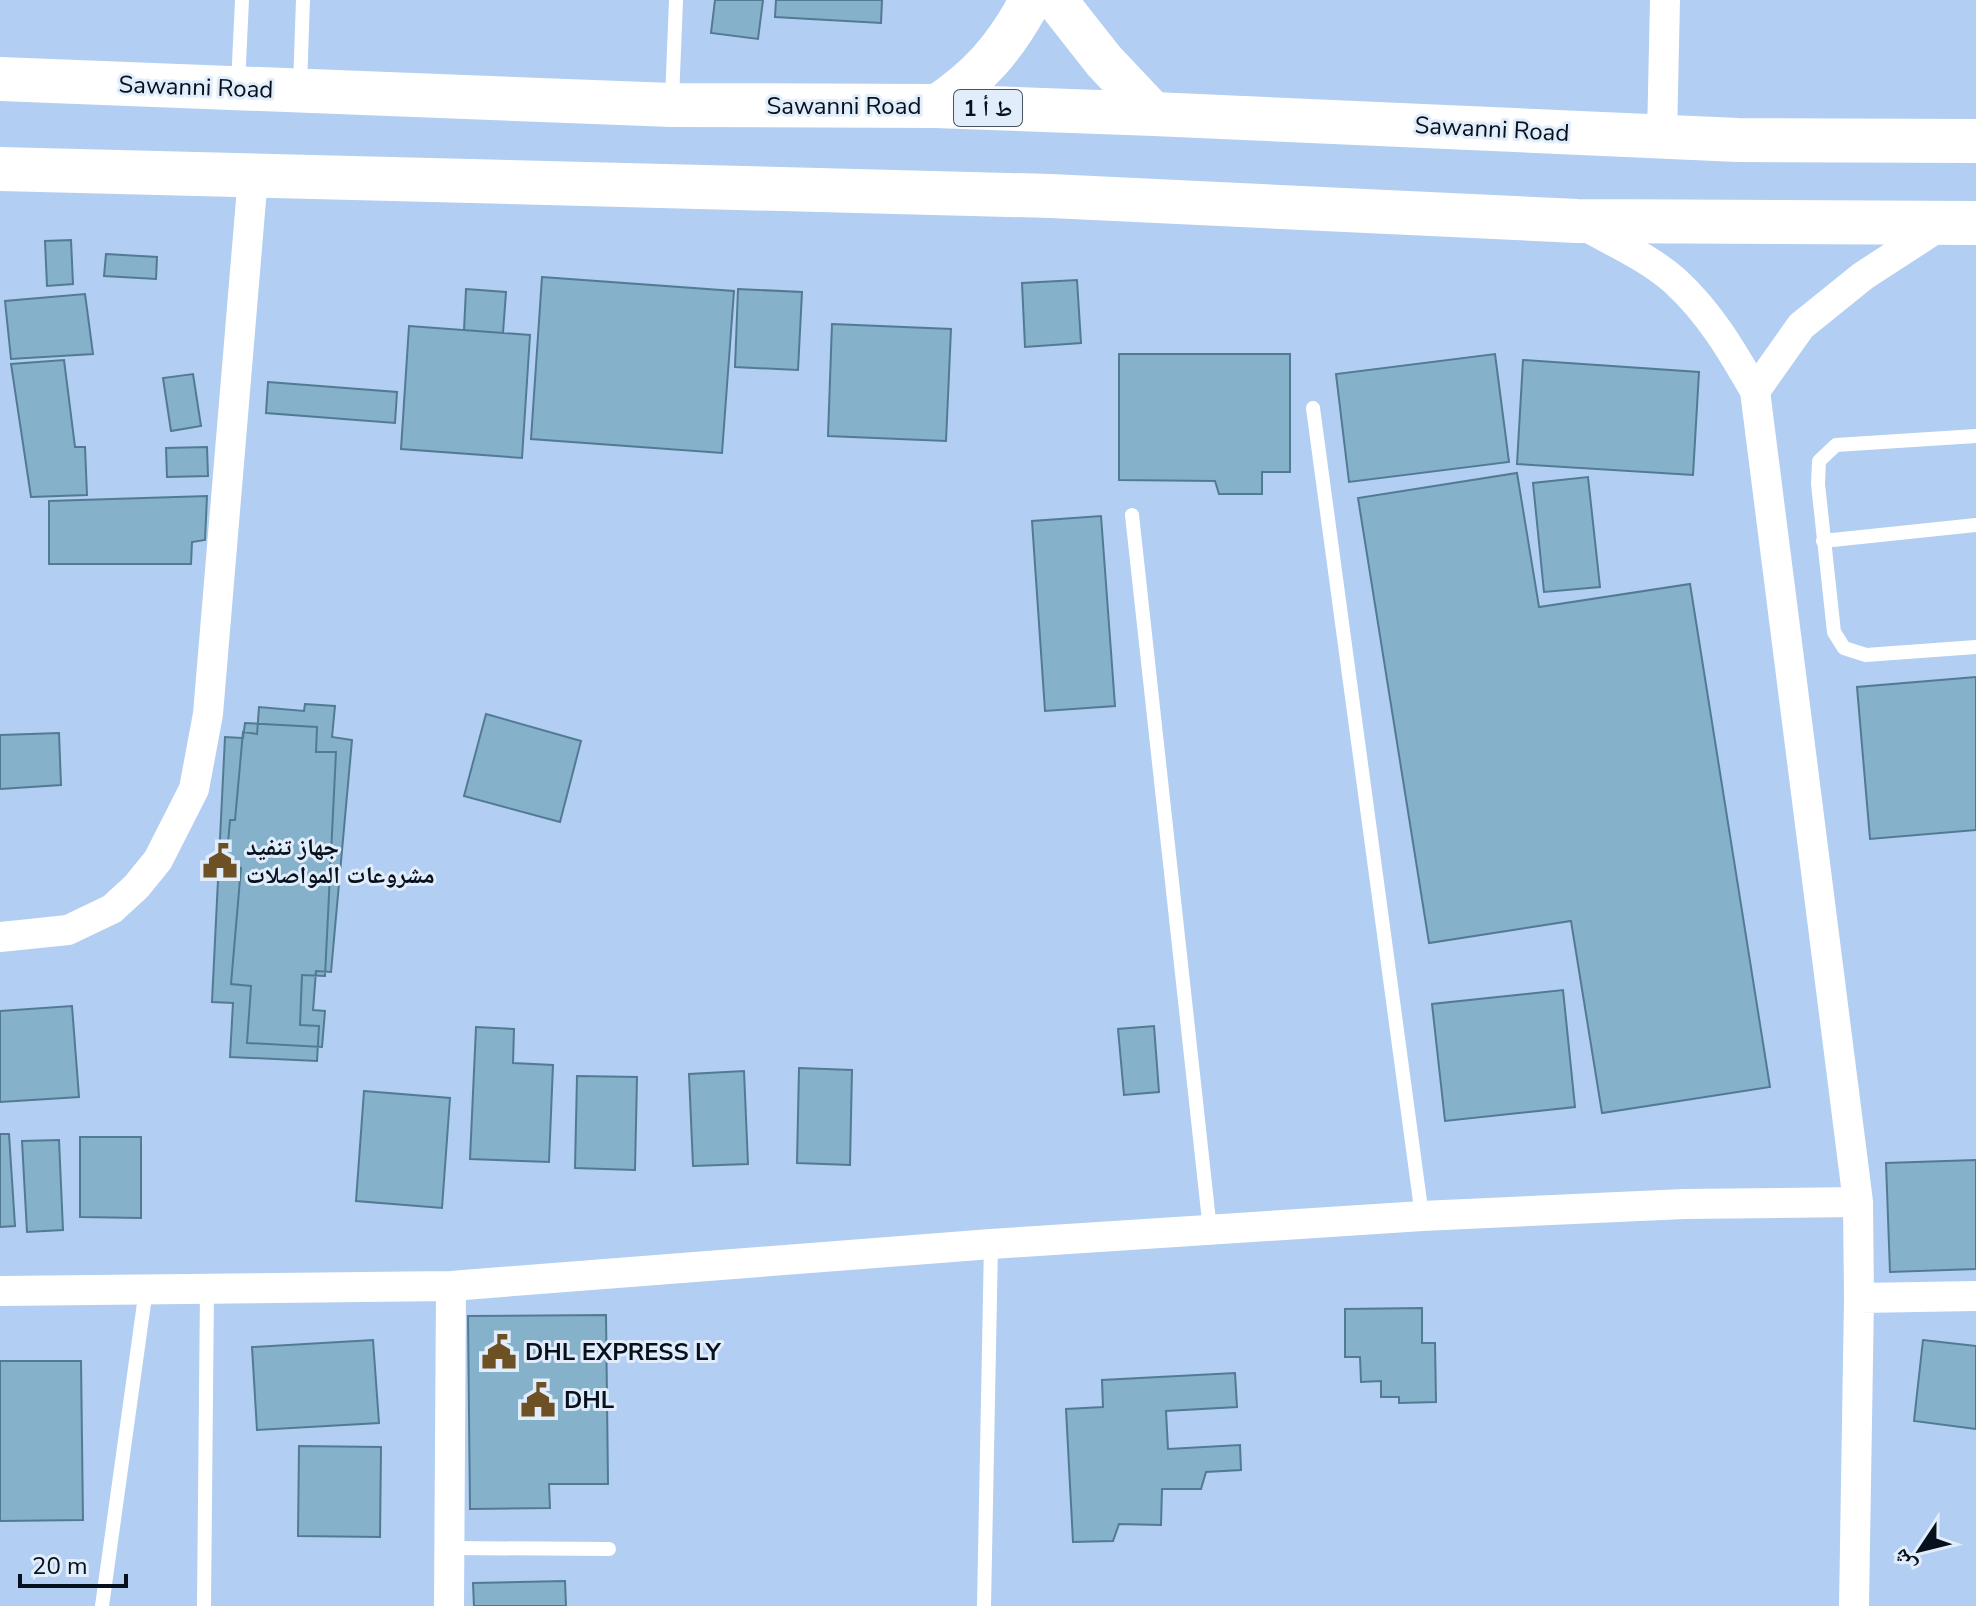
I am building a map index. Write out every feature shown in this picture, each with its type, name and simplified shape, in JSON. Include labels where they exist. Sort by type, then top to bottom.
[{"type":"highway","name":"Sawanni Road","points":[[0,79],[672,105],[936,106],[1738,140],[1976,141]]},
{"type":"highway","points":[[0,169],[1051,196],[1577,221],[1961,223]]},
{"type":"main road","points":[[936,106],[965,87],[990,63],[1011,35],[1028,5],[1027,0]]},
{"type":"main road","points":[[1056,0],[1104,61],[1154,114]]},
{"type":"street","points":[[1662,137],[1665,0]]},
{"type":"street","points":[[0,937],[68,930],[112,909],[136,887],[158,860],[194,789],[208,714],[253,176]]},
{"type":"street","points":[[1577,221],[1673,279],[1722,333],[1755,391],[1858,1202],[1854,1606]]},
{"type":"street","points":[[1755,391],[1801,326],[1863,276],[1961,223]]},
{"type":"street","points":[[0,1291],[451,1286],[991,1244],[1422,1216],[1684,1204],[1858,1202]]},
{"type":"street","points":[[449,1606],[451,1286]]},
{"type":"street","points":[[1859,1298],[1976,1296]]},
{"type":"lane","points":[[238,88],[242,0]]},
{"type":"lane","points":[[300,91],[303,0]]},
{"type":"lane","points":[[672,105],[676,0]]},
{"type":"lane","points":[[1313,408],[1422,1216]]},
{"type":"lane","points":[[1976,436],[1836,445],[1819,461],[1818,484],[1834,632],[1844,648],[1866,655],[1976,647]]},
{"type":"lane","points":[[1132,515],[1210,1230]]},
{"type":"lane","points":[[1823,541],[1976,525]]},
{"type":"lane","points":[[984,1606],[991,1244]]},
{"type":"lane","points":[[102,1606],[146,1289]]},
{"type":"lane","points":[[204,1606],[207,1289]]},
{"type":"lane","points":[[449,1548],[609,1549]]},
{"type":"building","points":[[715,0],[763,0],[758,39],[711,33]]},
{"type":"building","points":[[776,0],[882,0],[881,23],[775,17]]},
{"type":"building","points":[[71,240],[73,284],[47,286],[45,241]]},
{"type":"building","points":[[106,254],[157,257],[156,279],[104,276]]},
{"type":"building","points":[[542,277],[734,291],[722,453],[531,439]]},
{"type":"building","points":[[1077,280],[1081,343],[1025,347],[1022,283]]},
{"type":"building","points":[[466,289],[506,292],[503,333],[464,330]]},
{"type":"building","points":[[738,289],[802,292],[798,370],[735,367]]},
{"type":"building","points":[[85,294],[93,354],[11,359],[5,301]]},
{"type":"building","points":[[832,324],[951,329],[946,441],[828,436]]},
{"type":"building","points":[[409,326],[530,335],[522,458],[401,449]]},
{"type":"building","points":[[1119,354],[1290,354],[1290,472],[1262,472],[1262,494],[1219,494],[1215,481],[1119,480]]},
{"type":"building","points":[[1495,354],[1509,462],[1349,482],[1336,374]]},
{"type":"building","points":[[64,360],[75,447],[85,447],[87,495],[31,497],[11,364]]},
{"type":"building","points":[[1523,360],[1699,372],[1693,475],[1517,464]]},
{"type":"building","points":[[193,374],[201,426],[171,431],[163,378]]},
{"type":"building","points":[[268,382],[397,392],[395,423],[266,413]]},
{"type":"building","points":[[207,447],[208,476],[167,477],[166,448]]},
{"type":"building","points":[[1517,473],[1539,607],[1690,584],[1770,1087],[1602,1113],[1571,921],[1429,943],[1358,498]]},
{"type":"building","points":[[1588,477],[1600,587],[1544,592],[1533,483]]},
{"type":"building","points":[[207,496],[205,540],[192,542],[191,564],[49,564],[49,501]]},
{"type":"building","points":[[1101,516],[1115,706],[1045,711],[1032,521]]},
{"type":"building","points":[[1976,677],[1976,830],[1870,839],[1857,687]]},
{"type":"building","points":[[305,704],[335,706],[332,737],[352,740],[331,972],[316,971],[313,1010],[325,1011],[322,1047],[247,1043],[251,986],[231,984],[241,868],[226,867],[230,820],[235,820],[243,732],[257,734],[259,707],[304,711]]},
{"type":"building","points":[[486,714],[581,741],[560,822],[464,796]]},
{"type":"building","points":[[245,723],[317,727],[316,752],[336,752],[325,976],[302,975],[300,1025],[319,1026],[317,1061],[230,1057],[233,1003],[212,1002],[225,737],[243,738]]},
{"type":"building","points":[[59,733],[61,785],[0,789],[0,735]]},
{"type":"building","points":[[1563,990],[1575,1107],[1445,1121],[1432,1004]]},
{"type":"building","points":[[72,1006],[79,1097],[0,1102],[0,1011]]},
{"type":"building","points":[[1154,1026],[1159,1092],[1124,1095],[1118,1029]]},
{"type":"building","points":[[476,1027],[514,1029],[513,1063],[553,1065],[549,1162],[470,1159]]},
{"type":"building","points":[[799,1068],[852,1070],[850,1165],[797,1163]]},
{"type":"building","points":[[744,1071],[748,1164],[693,1166],[689,1074]]},
{"type":"building","points":[[577,1076],[637,1077],[635,1170],[575,1168]]},
{"type":"building","points":[[364,1091],[450,1098],[442,1208],[356,1201]]},
{"type":"building","points":[[0,1134],[9,1134],[15,1226],[0,1227]]},
{"type":"building","points":[[80,1137],[141,1137],[141,1218],[80,1217]]},
{"type":"building","points":[[59,1140],[63,1230],[27,1232],[22,1141]]},
{"type":"building","points":[[1976,1160],[1976,1269],[1890,1272],[1886,1163]]},
{"type":"building","points":[[1422,1308],[1422,1343],[1435,1343],[1436,1402],[1399,1403],[1399,1397],[1381,1397],[1381,1381],[1361,1382],[1360,1357],[1345,1357],[1345,1309]]},
{"type":"building","name":"DHL","points":[[606,1315],[608,1484],[549,1484],[550,1508],[470,1509],[468,1316]]},
{"type":"building","points":[[373,1340],[379,1423],[257,1430],[252,1347]]},
{"type":"building","points":[[1923,1340],[1976,1346],[1976,1429],[1914,1421]]},
{"type":"building","points":[[0,1361],[81,1361],[83,1520],[0,1521]]},
{"type":"building","points":[[1235,1373],[1237,1407],[1166,1411],[1168,1449],[1240,1445],[1241,1470],[1206,1472],[1201,1489],[1162,1489],[1161,1525],[1119,1524],[1113,1541],[1073,1542],[1066,1409],[1103,1407],[1102,1380]]},
{"type":"building","points":[[299,1446],[381,1447],[380,1537],[298,1536]]},
{"type":"building","points":[[565,1581],[566,1606],[474,1606],[473,1583]]},
{"type":"place","name":"جهاز تنفيد مشروعات المواصلات","points":[[220,861]]},
{"type":"place","name":"DHL EXPRESS LY","points":[[499,1352]]},
{"type":"place","name":"DHL","points":[[538,1400]]}]
